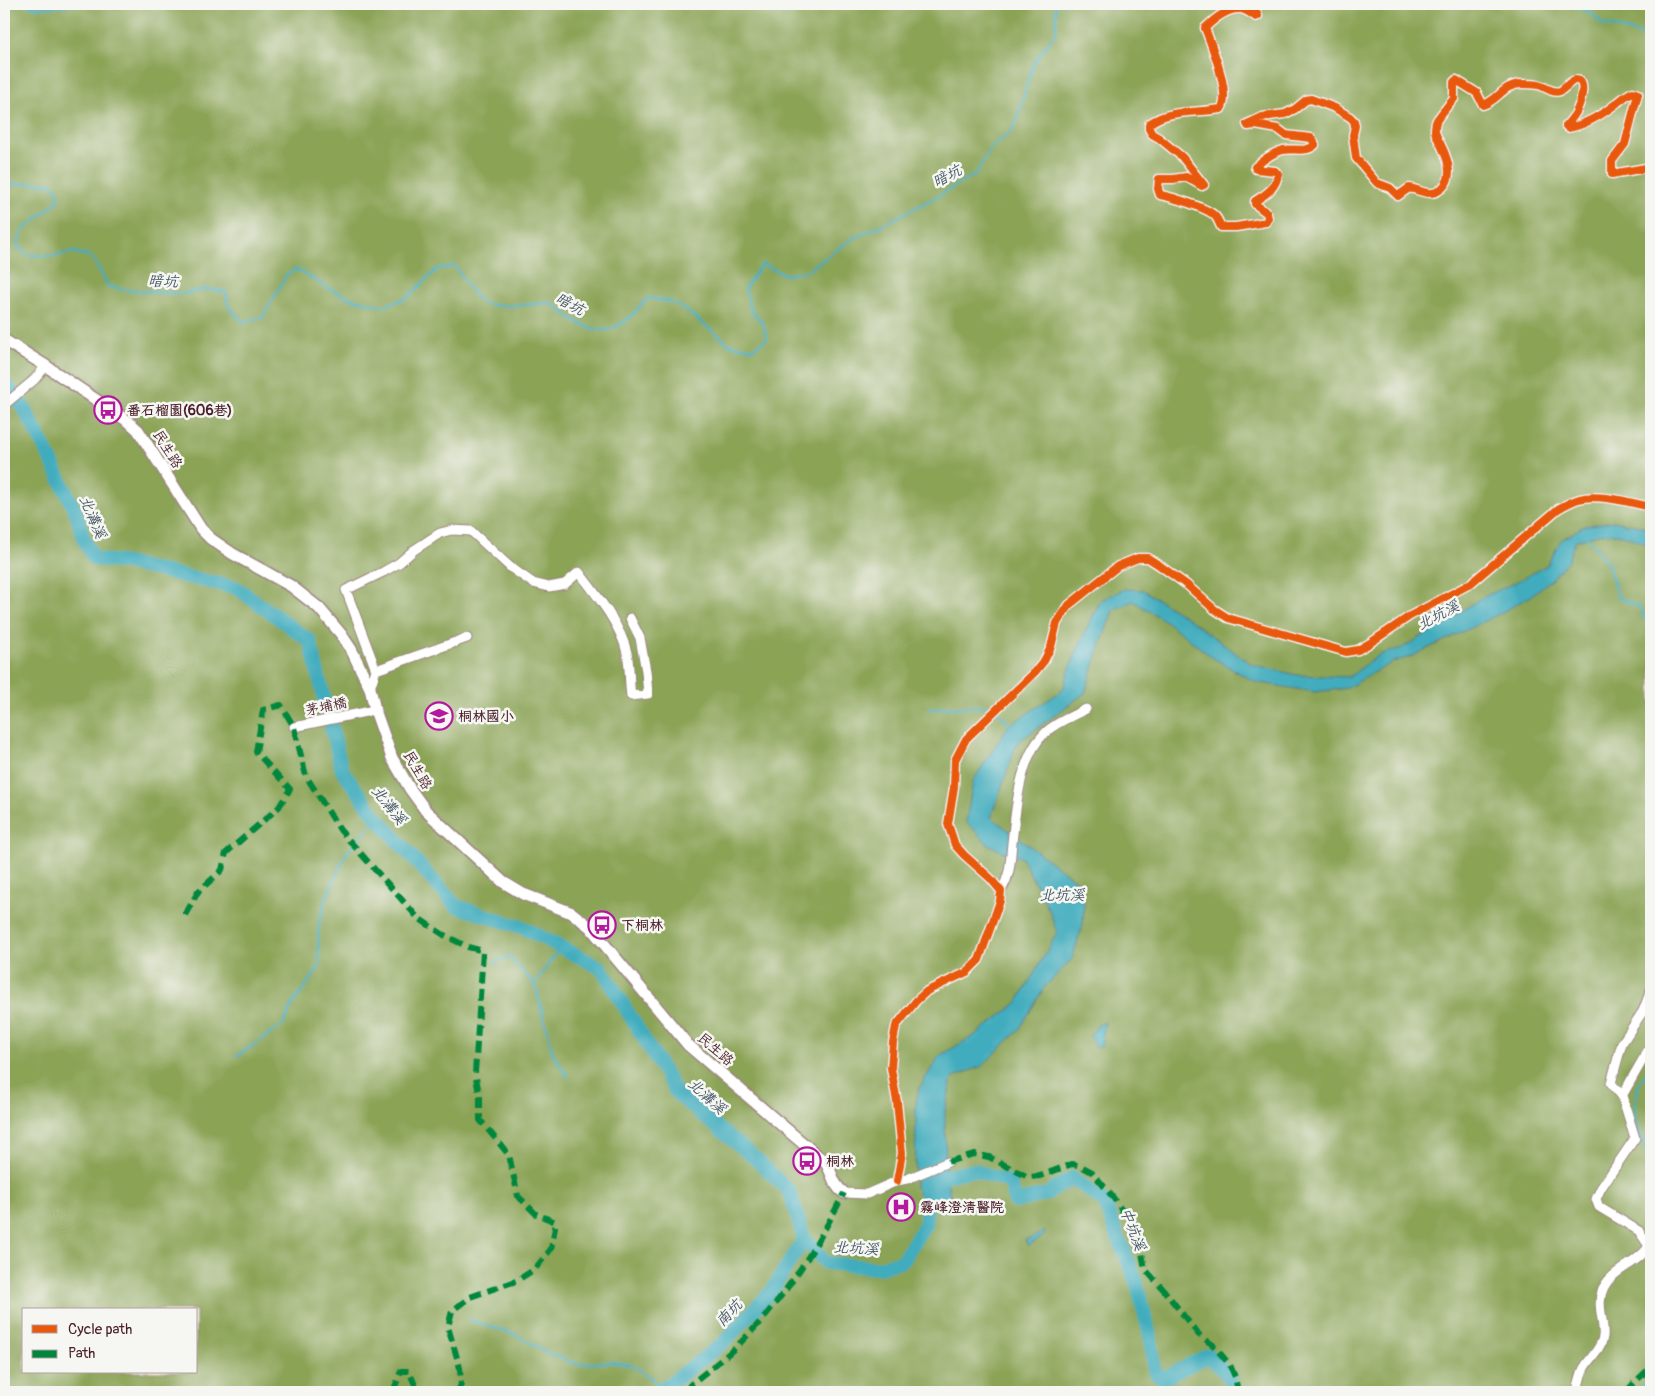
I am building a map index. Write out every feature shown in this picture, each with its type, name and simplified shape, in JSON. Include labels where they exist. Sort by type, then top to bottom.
[{"type":"street","points":[[1253,4],[1258,16],[1256,17],[1242,9],[1234,10],[1216,17],[1205,28],[1213,48],[1224,88],[1224,105],[1221,109],[1170,114],[1149,124],[1152,134],[1182,157],[1204,184],[1202,186],[1186,177],[1159,179],[1158,189],[1160,195],[1170,196],[1189,203],[1214,215],[1221,227],[1266,222],[1268,218],[1267,213],[1255,204],[1255,201],[1272,190],[1278,180],[1278,174],[1275,170],[1256,169],[1255,166],[1271,155],[1284,150],[1307,150],[1315,145],[1311,138],[1286,135],[1278,129],[1255,124],[1248,126],[1247,124],[1262,116],[1285,114],[1295,110],[1306,100],[1311,99],[1335,108],[1350,117],[1355,126],[1353,135],[1356,158],[1377,183],[1390,188],[1398,196],[1409,188],[1432,194],[1446,184],[1450,173],[1448,162],[1436,136],[1435,129],[1436,121],[1449,102],[1454,99],[1454,82],[1456,80],[1477,93],[1483,105],[1492,102],[1504,90],[1515,84],[1539,85],[1549,90],[1560,91],[1574,80],[1578,80],[1583,88],[1577,112],[1566,126],[1568,128],[1596,117],[1626,95],[1633,92],[1636,93],[1638,94],[1625,144],[1612,161],[1612,174],[1651,167]]},
{"type":"street","name":"民生路","points":[[4,340],[129,422],[138,430],[201,529],[211,539],[233,554],[290,586],[319,608],[351,649],[370,688],[375,710],[392,758],[410,789],[426,811],[503,882],[523,894],[572,913],[590,927],[688,1045],[826,1163],[834,1183],[844,1193]]},
{"type":"street","points":[[4,405],[34,380],[46,366]]},
{"type":"street","points":[[1001,891],[956,846],[948,824],[954,787],[955,760],[966,738],[1035,672],[1044,661],[1051,647],[1057,623],[1069,605],[1118,566],[1138,558],[1148,558],[1187,585],[1214,609],[1228,618],[1346,652],[1358,650],[1410,616],[1470,584],[1558,509],[1570,503],[1581,498],[1609,498],[1651,507]]},
{"type":"street","points":[[370,688],[376,670],[346,590],[399,563],[414,550],[440,533],[452,530],[471,531],[510,567],[533,583],[549,586],[565,584],[579,572],[596,593],[615,623],[627,652],[631,696],[648,694],[640,638],[630,618]]},
{"type":"street","points":[[376,670],[467,638]]},
{"type":"street","points":[[897,1181],[902,1153],[897,1102],[891,1068],[896,1026],[916,1001],[927,991],[967,972],[978,960],[1000,901],[1001,891],[1009,879],[1015,821],[1023,773],[1034,745],[1047,731],[1086,709]]},
{"type":"street","name":"茅埔橋","points":[[297,726],[375,710]]},
{"type":"street","points":[[1576,1392],[1584,1369],[1603,1337],[1599,1303],[1603,1288],[1612,1276],[1644,1253],[1649,1246],[1639,1231],[1599,1207],[1596,1199],[1601,1188],[1635,1138],[1622,1096],[1611,1083],[1622,1043],[1643,1011],[1651,990]]},
{"type":"street","points":[[1622,1096],[1651,1046]]},
{"type":"street","points":[[844,1193],[867,1194],[948,1162]]},
{"type":"green space","points":[[4,4],[1651,4],[1651,1392],[4,1392]]},
{"type":"water","name":"北坑溪","points":[[1613,521],[1651,528],[1651,546],[1622,535],[1605,533],[1575,541],[1568,560],[1552,579],[1529,597],[1497,615],[1410,657],[1393,662],[1347,688],[1315,692],[1255,682],[1213,658],[1167,622],[1133,601],[1113,610],[1085,693],[1017,743],[991,817],[1079,883],[1084,902],[1083,924],[1072,959],[1044,988],[1019,1030],[982,1066],[952,1078],[945,1111],[946,1176],[952,1203],[927,1207],[915,1187],[916,1103],[919,1089],[939,1056],[974,1036],[1017,1003],[1057,933],[1050,912],[1022,858],[1001,851],[988,844],[966,822],[973,781],[1008,726],[1063,690],[1087,628],[1101,600],[1124,589],[1143,590],[1189,619],[1251,664],[1296,675],[1349,677],[1379,655],[1402,648],[1443,624],[1479,599],[1547,565],[1561,540],[1584,526]]},
{"type":"water","points":[[1105,1022],[1101,1047],[1095,1047],[1090,1036],[1097,1026]]},
{"type":"water","points":[[1044,1231],[1045,1235],[1028,1246],[1025,1240]]},
{"type":"waterway","points":[[24,4],[39,8],[92,4]]},
{"type":"waterway","name":"暗坑","points":[[4,181],[12,184],[50,183],[58,191],[58,201],[23,230],[17,245],[27,255],[51,256],[74,252],[90,256],[108,286],[126,290],[183,294],[206,289],[226,292],[229,308],[244,322],[263,317],[287,274],[296,269],[328,288],[352,299],[384,306],[407,298],[437,269],[455,266],[472,292],[479,300],[485,303],[503,306],[551,303],[581,324],[590,328],[608,330],[625,321],[648,298],[672,302],[691,314],[729,344],[752,349],[767,339],[763,323],[751,311],[745,288],[762,264],[786,275],[807,271],[852,239],[938,196],[976,174],[992,146],[1011,132],[1016,123],[1033,64],[1056,32],[1056,4]]},
{"type":"waterway","points":[[1570,4],[1592,14],[1602,24],[1651,37]]},
{"type":"waterway","name":"北溝溪","points":[[4,382],[24,408],[52,462],[76,513],[84,540],[94,559],[126,563],[237,588],[310,641],[342,770],[377,818],[456,906],[524,928],[601,968],[678,1095],[757,1160],[790,1192],[804,1239],[826,1263],[878,1268],[902,1261],[926,1223],[926,1188]]},
{"type":"waterway","points":[[1585,534],[1608,564],[1618,597],[1639,607],[1647,623],[1651,626]]},
{"type":"waterway","points":[[928,709],[983,706],[1001,715],[1012,727]]},
{"type":"waterway","points":[[237,1056],[283,1025],[293,1003],[319,968],[318,930],[325,901],[346,854],[377,818]]},
{"type":"waterway","points":[[560,947],[535,984],[553,1054],[568,1077]]},
{"type":"waterway","points":[[495,963],[508,956],[534,984]]},
{"type":"waterway","points":[[1651,1068],[1639,1082],[1634,1112],[1648,1158],[1651,1177]]},
{"type":"waterway","name":"中坑溪","points":[[931,1186],[946,1176],[974,1170],[1011,1183],[1015,1202],[1047,1194],[1072,1178],[1104,1202],[1136,1281],[1151,1339],[1155,1372],[1163,1379],[1208,1355],[1230,1378],[1230,1392]]},
{"type":"waterway","name":"南坑","points":[[659,1392],[722,1344],[771,1292],[804,1239]]},
{"type":"waterway","points":[[470,1320],[516,1335],[550,1354],[577,1364],[611,1362],[633,1365],[664,1388]]},
{"type":"waterway","name":"中坑溪","points":[[1644,1392],[1651,1385]]},
{"type":"marked path","points":[[185,915],[198,892],[222,870],[226,853],[279,807],[290,789],[256,752],[263,710],[281,705],[294,727],[306,776],[340,830],[418,918],[444,935],[468,947],[483,951],[475,1073],[480,1098],[480,1120],[509,1155],[518,1196],[536,1214],[556,1222],[551,1249],[535,1269],[516,1281],[470,1297],[452,1311],[448,1327],[460,1368],[461,1384],[458,1392]]},
{"type":"marked path","points":[[948,1162],[974,1154],[989,1157],[1028,1177],[1040,1176],[1072,1164],[1092,1172],[1130,1222],[1142,1253],[1145,1269],[1198,1334],[1213,1345],[1230,1365],[1238,1392]]},
{"type":"marked path","points":[[686,1392],[690,1385],[739,1344],[774,1305],[812,1251],[844,1193]]},
{"type":"marked path","points":[[1626,1392],[1651,1367]]},
{"type":"marked path","points":[[393,1392],[401,1371],[409,1371],[418,1392]]},
{"type":"marked path","points":[[1425,1392],[1434,1389],[1443,1392]]},
{"type":"cycle path","points":[[1253,4],[1258,16],[1256,17],[1241,9],[1231,10],[1205,28],[1216,57],[1222,81],[1224,102],[1221,109],[1174,114],[1157,119],[1149,124],[1152,134],[1182,157],[1204,185],[1202,186],[1186,177],[1159,179],[1158,189],[1160,195],[1198,206],[1215,216],[1221,227],[1236,227],[1266,222],[1268,218],[1267,213],[1255,204],[1255,201],[1273,187],[1278,174],[1275,171],[1256,169],[1255,167],[1279,151],[1304,150],[1315,145],[1311,138],[1286,135],[1278,129],[1255,125],[1248,126],[1247,124],[1262,117],[1285,114],[1306,100],[1311,99],[1335,108],[1354,121],[1353,135],[1356,158],[1377,183],[1390,188],[1398,196],[1409,188],[1432,193],[1442,188],[1447,182],[1449,177],[1448,166],[1436,135],[1435,127],[1437,120],[1454,99],[1454,82],[1456,80],[1477,93],[1483,105],[1493,100],[1506,89],[1516,85],[1536,85],[1557,92],[1574,80],[1580,81],[1582,84],[1581,98],[1576,112],[1566,126],[1568,128],[1594,118],[1633,92],[1638,94],[1625,144],[1612,161],[1612,174],[1651,167]]},
{"type":"cycle path","points":[[897,1181],[902,1153],[897,1102],[891,1068],[896,1026],[916,1001],[927,991],[967,972],[979,960],[1000,901],[1001,891],[955,845],[948,824],[954,787],[955,760],[966,739],[1044,661],[1051,647],[1057,623],[1069,605],[1118,566],[1138,558],[1148,558],[1187,585],[1214,609],[1228,618],[1346,652],[1358,650],[1410,616],[1470,584],[1558,509],[1568,503],[1587,497],[1596,497],[1651,507]]},
{"type":"place","name":"番石榴園(606巷)","points":[[108,410]]},
{"type":"place","name":"桐林國小","points":[[439,716]]},
{"type":"place","name":"下桐林","points":[[602,925]]},
{"type":"place","name":"桐林","points":[[807,1161]]},
{"type":"place","name":"霧峰澄清醫院","points":[[901,1207]]}]
